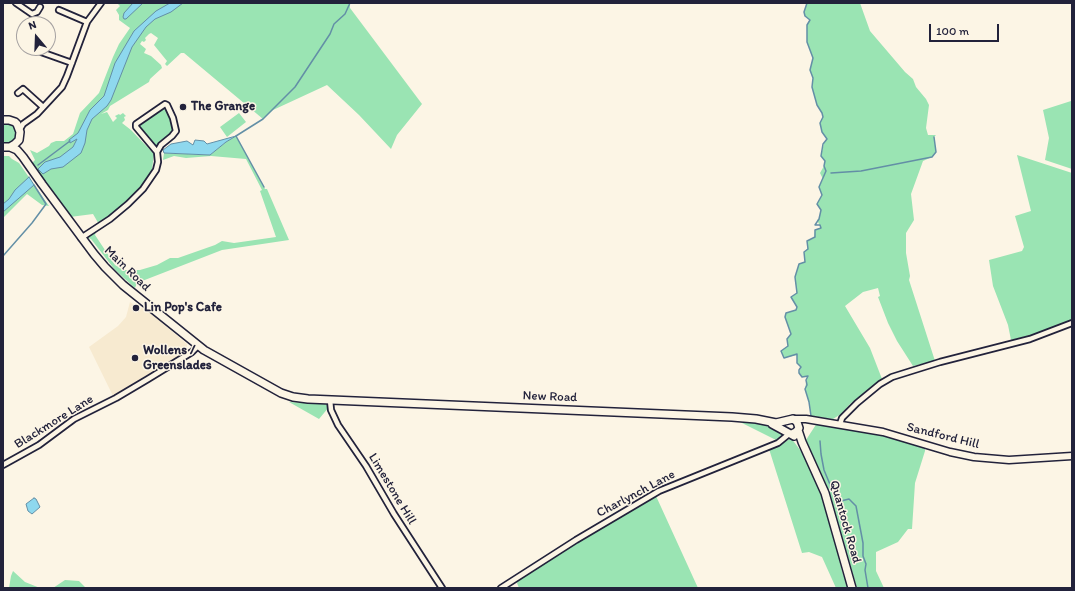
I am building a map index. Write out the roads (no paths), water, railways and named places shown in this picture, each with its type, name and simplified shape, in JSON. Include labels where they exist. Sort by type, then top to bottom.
[{"type":"main road","points":[[3,120],[14,122],[20,129]]},
{"type":"main road","name":"Main Road","points":[[20,129],[23,157]]},
{"type":"main road","points":[[7,147],[17,142],[20,137]]},
{"type":"main road","name":"Main Road","points":[[7,147],[17,150],[23,157],[81,238],[105,267],[123,284],[198,346],[216,358],[281,393],[300,398],[330,400]]},
{"type":"main road","name":"New Road","points":[[330,400],[732,417],[756,419],[769,422],[792,431]]},
{"type":"main road","name":"Sandford Hill","points":[[790,420],[802,418],[883,432],[950,452],[974,457],[1009,460],[1072,456]]},
{"type":"main road","points":[[790,420],[784,425],[792,431],[810,420]]},
{"type":"main road","name":"New Road","points":[[769,422],[782,423],[790,420]]},
{"type":"main road","name":"Quantock Road","points":[[790,420],[797,422],[792,431],[802,442],[825,493],[852,588]]},
{"type":"street","points":[[16,3],[32,14],[40,7]]},
{"type":"street","points":[[20,129],[23,124],[37,114],[62,87],[87,22],[101,3]]},
{"type":"street","points":[[59,10],[87,22]]},
{"type":"street","points":[[52,56],[72,63]]},
{"type":"street","points":[[18,93],[23,89],[43,107]]},
{"type":"street","points":[[81,238],[110,219],[128,204],[143,189],[156,170],[158,162],[157,152],[136,127],[136,124],[165,104],[167,105],[173,118],[176,131],[161,145],[157,152]]},
{"type":"street","points":[[14,122],[27,121]]},
{"type":"street","points":[[840,424],[842,418],[857,403],[880,384],[892,377],[947,360],[1030,339],[1072,323]]},
{"type":"street","name":"Blackmore Lane","points":[[3,465],[39,445],[74,420],[148,380],[192,352],[198,346]]},
{"type":"street","name":"Limestone Hill","points":[[330,400],[331,410],[338,425],[366,466],[394,514],[442,588]]},
{"type":"street","name":"Charlynch Lane","points":[[501,588],[576,540],[655,493],[778,443],[792,431]]},
{"type":"water","points":[[133,3],[143,3],[126,19],[124,19],[124,13]]},
{"type":"water","points":[[170,3],[183,3],[171,12],[155,19],[146,27],[132,47],[111,100],[107,106],[92,119],[87,130],[85,143],[81,153],[63,167],[51,169],[43,174],[38,169],[45,162],[60,157],[73,147],[77,139],[70,143],[69,140],[78,133],[90,110],[104,96],[115,63],[134,31],[156,11]]},
{"type":"water","points":[[236,136],[210,155],[164,153],[163,150],[171,144],[187,141],[193,145],[195,140],[204,141],[207,144]]},
{"type":"water","points":[[29,177],[34,185],[3,212],[3,204]]},
{"type":"water","points":[[34,498],[40,507],[32,514],[28,511],[26,504]]},
{"type":"waterway","points":[[264,187],[236,136],[263,119],[295,87],[330,34],[334,24],[345,14],[350,3]]},
{"type":"waterway","points":[[807,3],[804,12],[805,16],[810,20],[807,25],[807,42],[813,58],[810,70],[813,78],[812,87],[817,105],[823,117],[820,123],[822,132],[827,139],[823,144],[821,156],[825,161],[824,166],[826,171],[819,187],[822,195],[817,204],[821,210],[819,219],[815,225],[820,225],[821,228],[815,230],[815,237],[807,241],[808,249],[804,252],[805,262],[799,264],[795,277],[797,293],[791,297],[797,307],[796,310],[786,313],[785,317],[791,334],[787,339],[788,346],[781,351],[784,358],[797,354],[797,363],[801,367],[799,373],[802,377],[808,376],[805,389],[811,416]]},
{"type":"waterway","points":[[831,173],[861,171],[932,157],[936,152],[934,137]]},
{"type":"waterway","points":[[38,165],[70,141]]},
{"type":"waterway","points":[[3,256],[32,223],[46,204],[34,185]]},
{"type":"waterway","points":[[820,441],[824,470],[834,494],[836,494],[841,501],[849,499],[856,506],[863,543],[863,556],[866,564],[865,570],[868,588]]},
{"type":"place","name":"The Grange","points":[[183,107]]},
{"type":"place","name":"Lin Pop's Cafe","points":[[136,308]]},
{"type":"place","name":"Wollens / Greenslades","points":[[135,358]]}]
